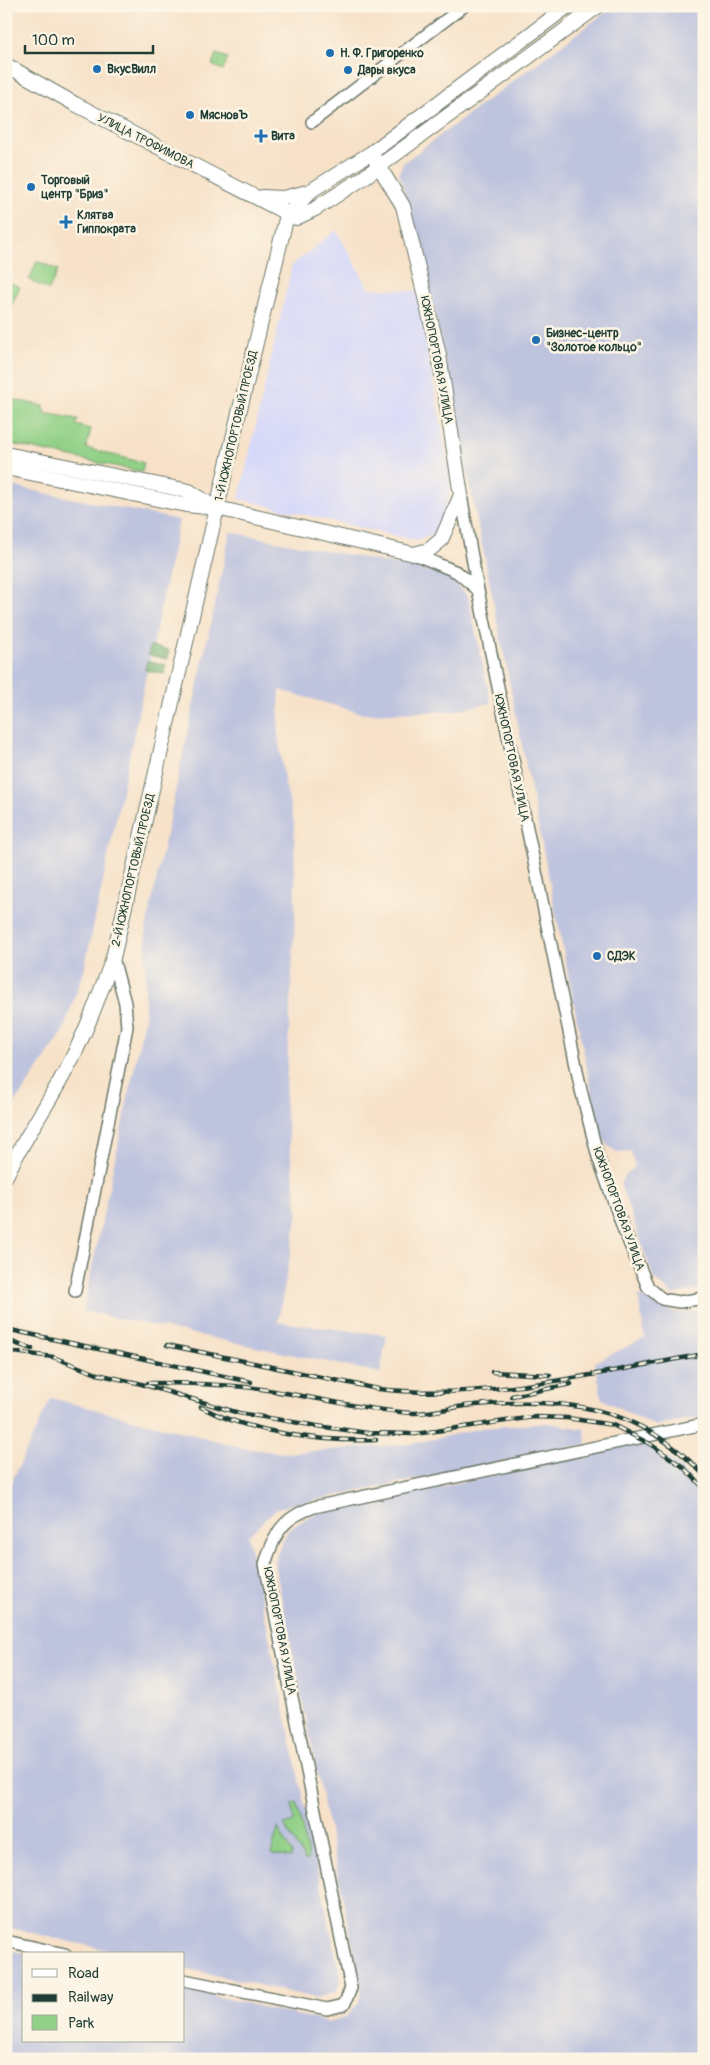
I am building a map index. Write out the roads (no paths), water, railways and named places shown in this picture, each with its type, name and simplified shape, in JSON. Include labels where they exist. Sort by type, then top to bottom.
[{"type":"main road","points":[[287,215],[312,190],[371,153],[568,6]]},
{"type":"main road","points":[[287,215],[301,217],[380,166],[598,6]]},
{"type":"main road","name":"УЛИЦА ТРОФИМОВА","points":[[6,65],[75,104],[258,197],[287,215]]},
{"type":"main road","name":"ЮЖНОПОРТОВАЯ УЛИЦА","points":[[371,153],[403,206],[439,355],[461,495]]},
{"type":"main road","points":[[258,197],[283,198],[312,190]]},
{"type":"main road","name":"1-Й ЮЖНОПОРТОВЫЙ ПРОЕЗД","points":[[287,215],[217,508],[414,554]]},
{"type":"main road","points":[[6,454],[189,491],[217,508]]},
{"type":"main road","points":[[6,468],[165,501],[217,508]]},
{"type":"main road","points":[[165,501],[169,500],[173,495],[168,486]]},
{"type":"main road","points":[[414,554],[429,550],[440,540],[461,495]]},
{"type":"main road","name":"2-Й ЮЖНОПОРТОВЫЙ ПРОЕЗД","points":[[113,958],[217,508]]},
{"type":"main road","points":[[6,1176],[19,1148],[66,1070],[87,1028],[113,958]]},
{"type":"street","points":[[312,122],[459,8]]},
{"type":"street","name":"ЮЖНОПОРТОВАЯ УЛИЦА","points":[[461,495],[478,590],[579,1081],[598,1157],[623,1228],[648,1287],[662,1299],[679,1302],[704,1298]]},
{"type":"street","points":[[414,554],[456,572],[478,590]]},
{"type":"street","name":"2-Й ЮЖНОПОРТОВЫЙ ПРОЕЗД","points":[[75,1291],[128,1027],[125,1003],[113,958]]},
{"type":"street","name":"ЮЖНОПОРТОВАЯ УЛИЦА","points":[[185,1980],[327,2009],[344,2005],[350,1988],[265,1564],[273,1537],[289,1519],[312,1507],[704,1424]]},
{"type":"street","points":[[6,1941],[56,1952]]},
{"type":"railway","points":[[6,1329],[251,1382]]},
{"type":"railway","points":[[6,1340],[32,1349]]},
{"type":"railway","points":[[167,1345],[378,1389],[419,1392],[460,1391],[542,1383],[704,1354]]},
{"type":"railway","points":[[6,1351],[53,1357],[97,1374],[138,1383],[239,1413],[368,1433],[415,1434],[534,1417],[567,1418],[613,1425],[650,1444],[682,1466],[704,1488]]},
{"type":"railway","points":[[492,1372],[550,1375]]},
{"type":"railway","points":[[148,1383],[254,1388],[411,1413],[508,1403],[570,1405],[599,1411],[627,1420],[653,1433],[679,1452],[704,1475]]},
{"type":"railway","points":[[512,1396],[571,1384]]},
{"type":"railway","points":[[201,1407],[241,1423],[286,1434],[332,1439],[376,1440]]},
{"type":"place","name":"Н. Ф. Григоренко","points":[[330,53]]},
{"type":"place","name":"ВкусВилл","points":[[97,69]]},
{"type":"place","name":"Дары вкуса","points":[[348,70]]},
{"type":"place","name":"МясновЪ","points":[[190,115]]},
{"type":"place","name":"Вита","points":[[261,136]]},
{"type":"place","name":"Торговый центр \"Бриз\"","points":[[31,187]]},
{"type":"place","name":"Клятва Гиппократа","points":[[66,222]]},
{"type":"place","name":"Бизнес-центр \"Золотое кольцо\"","points":[[536,340]]},
{"type":"place","name":"СДЭК","points":[[597,956]]}]
